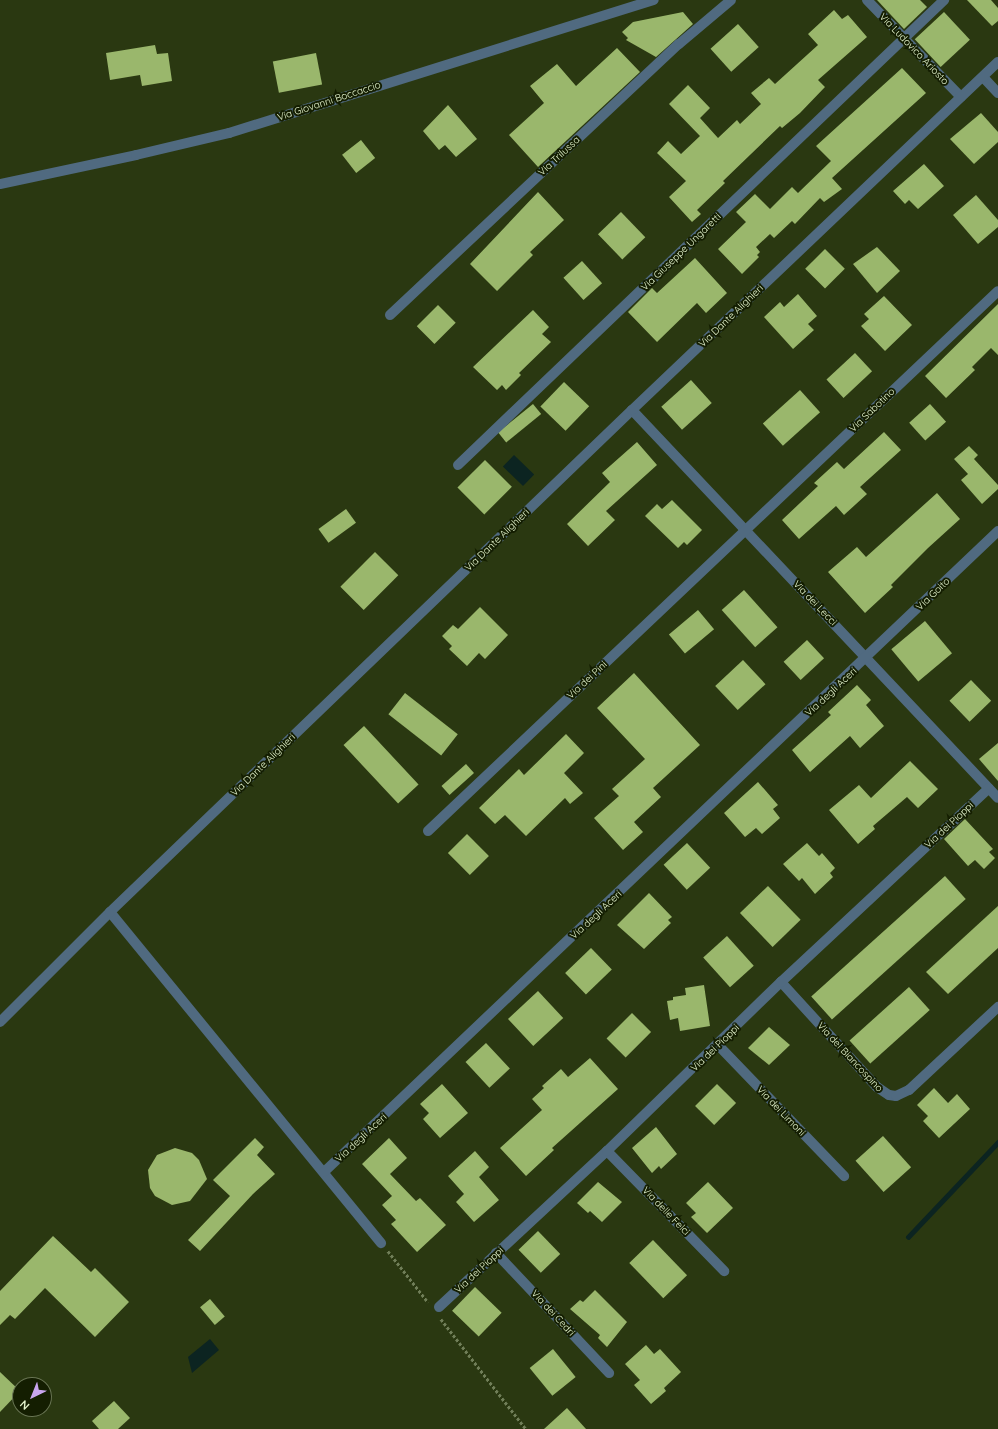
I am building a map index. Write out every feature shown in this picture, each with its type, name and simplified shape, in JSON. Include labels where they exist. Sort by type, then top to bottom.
[{"type":"street","name":"Via Giovanni Boccaccio","points":[[0,184],[142,154],[229,133],[654,0]]},
{"type":"street","name":"Via Trilussa","points":[[390,315],[679,44],[731,0]]},
{"type":"street","name":"Via Ludovico Ariosto","points":[[867,0],[961,97]]},
{"type":"street","name":"Via Giuseppe Ungaretti","points":[[458,465],[944,0]]},
{"type":"street","name":"Via Dante Alighieri","points":[[0,1022],[110,912],[632,410],[998,62]]},
{"type":"street","points":[[983,77],[998,93]]},
{"type":"street","name":"Via Sabotino","points":[[746,530],[998,291]]},
{"type":"street","name":"Via dei Lecci","points":[[632,410],[998,798]]},
{"type":"street","name":"Via dei Pini","points":[[428,831],[746,530]]},
{"type":"street","name":"Via Goito","points":[[867,658],[998,531]]},
{"type":"street","name":"Via degli Aceri","points":[[324,1172],[867,658]]},
{"type":"street","name":"Via dei Pioppi","points":[[434,1306],[496,1254],[607,1151],[718,1045],[781,982],[989,788]]},
{"type":"street","points":[[110,912],[381,1243]]},
{"type":"street","name":"Via del Biancospino","points":[[781,982],[877,1087],[888,1095],[896,1096],[909,1090],[998,1007]]},
{"type":"street","name":"Via dei Limoni","points":[[718,1045],[844,1176]]},
{"type":"street","name":"Via delle Felci","points":[[607,1151],[724,1270]]},
{"type":"street","name":"Via dei Cedri","points":[[496,1254],[609,1373]]},
{"type":"path","points":[[381,1243],[434,1306]]},
{"type":"path","points":[[439,1317],[526,1429]]},
{"type":"water","points":[[514,455],[534,474],[523,486],[503,467]]},
{"type":"water","points":[[210,1339],[219,1350],[192,1373],[188,1357]]},
{"type":"building","points":[[877,0],[920,0],[927,7],[904,29]]},
{"type":"building","points":[[967,0],[991,0],[998,8],[998,21],[992,26]]},
{"type":"building","points":[[834,10],[842,19],[848,15],[867,37],[818,80],[825,87],[800,113],[782,128],[780,126],[723,181],[725,183],[697,210],[701,214],[692,222],[669,197],[686,181],[657,153],[668,141],[681,154],[700,136],[669,104],[688,85],[710,108],[700,118],[718,138],[737,120],[740,124],[761,104],[751,93],[769,78],[775,84],[818,45],[808,34]]},
{"type":"building","points":[[683,12],[693,24],[656,57],[626,40],[628,38],[622,32],[633,22]]},
{"type":"building","points":[[944,12],[970,40],[941,67],[915,39]]},
{"type":"building","points":[[738,24],[759,47],[731,72],[711,49]]},
{"type":"building","points":[[155,45],[157,54],[168,53],[172,81],[142,86],[140,75],[110,80],[106,53]]},
{"type":"building","points":[[617,48],[640,72],[538,167],[509,135],[544,103],[530,86],[557,64],[576,86]]},
{"type":"building","points":[[316,53],[322,84],[279,93],[273,61]]},
{"type":"building","points":[[902,68],[926,93],[832,178],[842,189],[824,202],[820,198],[795,224],[792,221],[774,238],[770,234],[756,247],[760,252],[757,255],[759,257],[742,274],[718,249],[746,222],[736,212],[755,194],[770,209],[792,187],[798,193],[831,161],[816,146]]},
{"type":"building","points":[[448,105],[477,139],[456,157],[445,145],[439,150],[423,131]]},
{"type":"building","points":[[981,113],[998,132],[998,142],[974,164],[950,139]]},
{"type":"building","points":[[361,140],[375,158],[356,173],[342,155]]},
{"type":"building","points":[[924,164],[944,186],[918,209],[909,200],[905,204],[893,191]]},
{"type":"building","points":[[538,192],[564,220],[530,252],[533,255],[497,291],[470,264]]},
{"type":"building","points":[[976,195],[998,220],[998,227],[978,244],[953,215]]},
{"type":"building","points":[[621,212],[645,237],[622,259],[598,234]]},
{"type":"building","points":[[877,247],[900,271],[877,293],[853,264]]},
{"type":"building","points":[[825,249],[845,269],[825,289],[805,269]]},
{"type":"building","points":[[695,258],[727,293],[706,313],[697,303],[657,342],[628,312],[652,288],[657,293]]},
{"type":"building","points":[[582,261],[602,283],[583,300],[563,278]]},
{"type":"building","points":[[798,294],[817,316],[808,324],[814,330],[793,349],[764,317],[780,302],[784,307]]},
{"type":"building","points":[[884,296],[912,325],[885,351],[861,326],[869,319],[864,314]]},
{"type":"building","points":[[998,304],[998,355],[991,348],[972,367],[975,370],[946,398],[925,376]]},
{"type":"building","points":[[438,305],[456,323],[434,344],[417,326]]},
{"type":"building","points":[[533,310],[549,327],[542,334],[551,342],[519,373],[521,375],[506,390],[502,385],[497,390],[473,367]]},
{"type":"building","points":[[855,353],[872,371],[844,398],[826,380]]},
{"type":"building","points":[[691,380],[712,403],[682,430],[661,407]]},
{"type":"building","points":[[564,382],[589,406],[566,431],[540,406]]},
{"type":"building","points":[[800,390],[820,412],[783,446],[763,423]]},
{"type":"building","points":[[533,404],[541,414],[506,442],[498,432]]},
{"type":"building","points":[[930,404],[946,422],[925,441],[909,423]]},
{"type":"building","points":[[884,432],[901,450],[860,487],[867,494],[844,515],[836,506],[799,539],[782,520],[818,486],[814,483],[837,462],[844,469]]},
{"type":"building","points":[[637,442],[657,465],[606,511],[615,520],[588,546],[567,524],[610,482],[602,473]]},
{"type":"building","points":[[969,446],[978,455],[974,459],[998,485],[998,489],[982,504],[961,480],[968,474],[954,459]]},
{"type":"building","points":[[485,460],[512,487],[484,514],[457,488]]},
{"type":"building","points":[[937,493],[960,519],[928,548],[891,585],[893,587],[865,613],[828,572],[857,547],[866,557]]},
{"type":"building","points":[[672,500],[702,530],[687,545],[684,542],[678,548],[645,516],[657,504],[662,509]]},
{"type":"building","points":[[346,509],[356,523],[328,543],[318,529]]},
{"type":"building","points":[[375,552],[398,575],[364,610],[340,587]]},
{"type":"building","points":[[744,590],[777,627],[755,647],[722,610]]},
{"type":"building","points":[[480,607],[508,635],[485,659],[479,653],[467,666],[449,649],[452,646],[442,636],[453,625],[458,629]]},
{"type":"building","points":[[698,610],[714,629],[685,654],[669,634]]},
{"type":"building","points":[[925,621],[952,653],[918,681],[891,649]]},
{"type":"building","points":[[807,640],[824,658],[801,680],[784,662]]},
{"type":"building","points":[[743,660],[766,684],[738,710],[715,686]]},
{"type":"building","points":[[634,673],[700,745],[653,788],[661,797],[634,822],[643,832],[623,850],[594,818],[619,796],[612,789],[645,759],[597,708]]},
{"type":"building","points":[[971,680],[991,701],[970,722],[949,701]]},
{"type":"building","points":[[857,685],[871,700],[866,705],[884,726],[860,748],[850,736],[810,772],[792,750],[831,715],[828,712]]},
{"type":"building","points":[[405,693],[458,734],[441,756],[388,714]]},
{"type":"building","points":[[364,726],[419,785],[398,804],[344,745]]},
{"type":"building","points":[[566,734],[584,753],[564,773],[583,793],[570,804],[565,798],[526,836],[505,815],[495,824],[479,808],[519,769],[524,775]]},
{"type":"building","points":[[998,743],[998,781],[979,759]]},
{"type":"building","points":[[910,761],[938,789],[918,808],[907,797],[873,826],[875,829],[858,844],[829,810],[859,785],[871,798]]},
{"type":"building","points":[[466,764],[474,773],[450,795],[441,786]]},
{"type":"building","points":[[758,782],[778,805],[773,809],[780,818],[762,834],[756,828],[745,837],[724,813]]},
{"type":"building","points":[[965,819],[993,849],[989,852],[995,858],[984,869],[975,860],[968,866],[944,839]]},
{"type":"building","points":[[467,834],[489,856],[470,875],[448,853]]},
{"type":"building","points":[[687,843],[710,868],[687,890],[664,865]]},
{"type":"building","points":[[807,843],[819,856],[822,853],[835,868],[830,873],[833,877],[815,894],[802,878],[799,881],[783,864]]},
{"type":"building","points":[[945,876],[966,899],[832,1019],[811,996]]},
{"type":"building","points":[[768,886],[801,920],[773,947],[740,913]]},
{"type":"building","points":[[649,893],[672,917],[668,920],[671,923],[644,949],[617,925]]},
{"type":"building","points":[[998,906],[998,948],[948,994],[926,972]]},
{"type":"building","points":[[727,936],[754,966],[730,987],[703,957]]},
{"type":"building","points":[[591,948],[612,970],[586,995],[565,973]]},
{"type":"building","points":[[704,985],[710,1026],[680,1031],[678,1018],[670,1020],[667,1001],[673,1000],[673,997],[686,995],[685,988]]},
{"type":"building","points":[[909,987],[930,1010],[870,1064],[850,1041]]},
{"type":"building","points":[[538,991],[563,1018],[533,1046],[508,1019]]},
{"type":"building","points":[[632,1013],[651,1032],[626,1058],[607,1038]]},
{"type":"building","points":[[769,1027],[790,1045],[769,1065],[748,1048]]},
{"type":"building","points":[[486,1043],[510,1069],[489,1088],[466,1062]]},
{"type":"building","points":[[590,1058],[618,1089],[552,1148],[554,1150],[526,1176],[500,1148],[542,1110],[532,1099],[544,1088],[542,1086],[561,1069],[568,1077]]},
{"type":"building","points":[[442,1084],[468,1113],[440,1138],[423,1119],[429,1113],[420,1104]]},
{"type":"building","points":[[717,1084],[736,1103],[714,1125],[695,1106]]},
{"type":"building","points":[[934,1088],[948,1103],[957,1094],[970,1109],[939,1138],[923,1121],[928,1116],[917,1105]]},
{"type":"building","points":[[656,1127],[677,1154],[661,1169],[659,1166],[652,1173],[632,1148]]},
{"type":"building","points":[[883,1136],[911,1167],[884,1192],[856,1161]]},
{"type":"building","points":[[255,1138],[264,1147],[257,1155],[275,1174],[253,1194],[200,1251],[188,1240],[230,1196],[213,1180]]},
{"type":"building","points":[[389,1138],[407,1158],[390,1174],[416,1201],[420,1198],[446,1225],[417,1252],[391,1224],[396,1220],[382,1205],[392,1196],[362,1164]]},
{"type":"building","points":[[175,1148],[192,1153],[199,1160],[207,1179],[190,1201],[172,1205],[155,1196],[150,1188],[148,1170],[157,1155]]},
{"type":"building","points":[[475,1151],[489,1167],[479,1177],[499,1200],[474,1222],[456,1202],[464,1194],[448,1176]]},
{"type":"building","points":[[598,1182],[622,1202],[602,1222],[590,1211],[588,1213],[577,1203]]},
{"type":"building","points":[[708,1182],[733,1208],[707,1233],[691,1217],[696,1213],[686,1203]]},
{"type":"building","points":[[538,1231],[560,1254],[541,1273],[519,1250]]},
{"type":"building","points":[[53,1236],[91,1272],[95,1268],[129,1302],[95,1337],[45,1288],[15,1319],[10,1315],[0,1325],[0,1291]]},
{"type":"building","points":[[653,1240],[687,1275],[663,1298],[629,1263]]},
{"type":"building","points":[[475,1287],[502,1313],[479,1336],[452,1311]]},
{"type":"building","points":[[595,1290],[627,1322],[607,1347],[598,1338],[600,1335],[570,1309],[580,1300],[583,1302]]},
{"type":"building","points":[[210,1299],[225,1317],[215,1325],[200,1307]]},
{"type":"building","points":[[646,1345],[654,1354],[660,1349],[681,1372],[664,1388],[666,1391],[651,1404],[634,1385],[640,1380],[625,1364]]},
{"type":"building","points":[[553,1349],[576,1377],[552,1396],[530,1368]]},
{"type":"building","points":[[0,1372],[12,1383],[12,1399],[0,1412]]},
{"type":"building","points":[[114,1401],[130,1418],[118,1429],[99,1429],[92,1421]]},
{"type":"building","points":[[567,1408],[586,1429],[544,1429]]},
{"type":"waterway","points":[[908,1237],[998,1142]]}]
